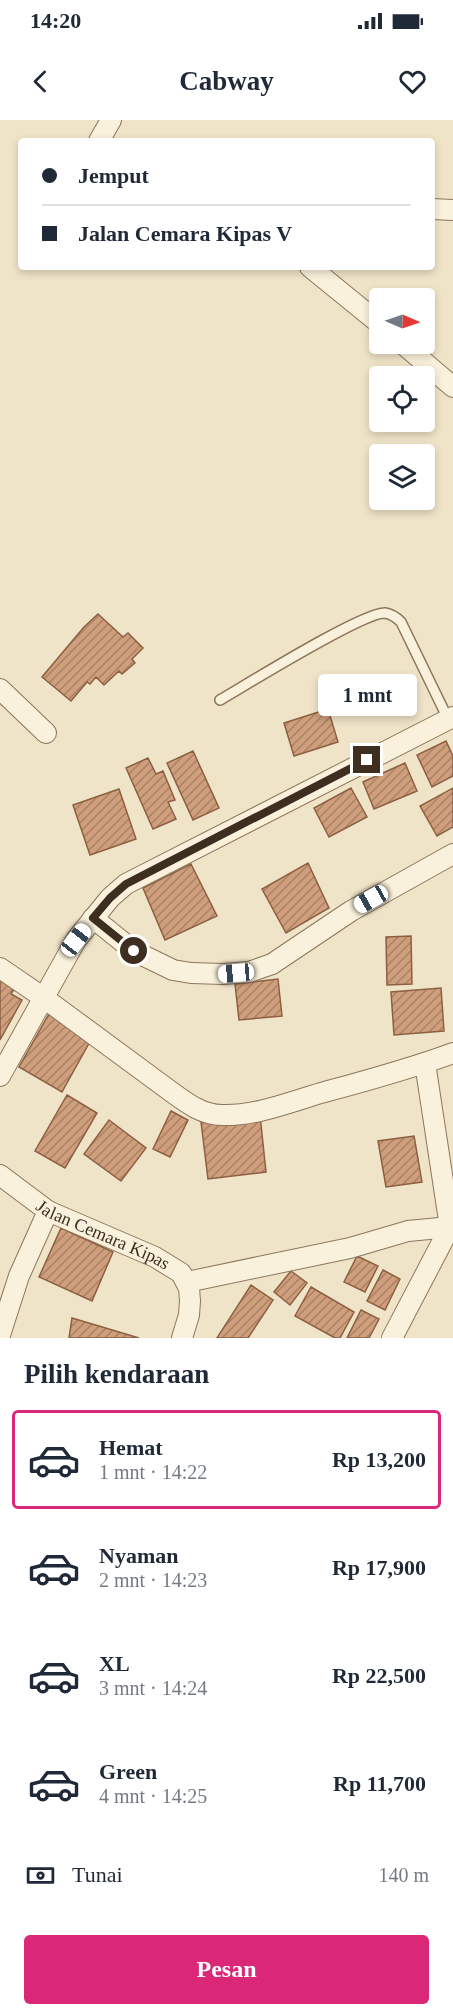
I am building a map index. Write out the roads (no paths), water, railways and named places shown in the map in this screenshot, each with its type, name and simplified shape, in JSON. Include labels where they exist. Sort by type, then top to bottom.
[{"type":"street","points":[[101,138],[111,120]]},
{"type":"street","points":[[435,210],[453,210]]},
{"type":"street","points":[[322,271],[369,314]]},
{"type":"street","points":[[415,354],[453,387]]},
{"type":"street","points":[[0,689],[46,733]]},
{"type":"street","points":[[0,1076],[76,940],[110,898],[126,884],[451,718]]},
{"type":"street","points":[[93,918],[134,951],[173,970],[223,974],[249,972],[272,964],[351,910],[453,854]]},
{"type":"street","points":[[0,968],[182,1100],[205,1113],[222,1115],[265,1109],[425,1064],[453,1053]]},
{"type":"street","points":[[392,1338],[450,1227],[425,1064]]},
{"type":"street","name":"Jalan Cemara Kipas","points":[[0,1175],[48,1211],[155,1257],[181,1273],[187,1282],[190,1301],[189,1315],[182,1338]]},
{"type":"street","points":[[0,1335],[19,1276],[48,1211]]},
{"type":"street","points":[[187,1282],[350,1248],[408,1231],[450,1227]]},
{"type":"lane","points":[[220,700],[340,632],[375,615],[385,613],[394,615],[401,622],[451,718]]}]
